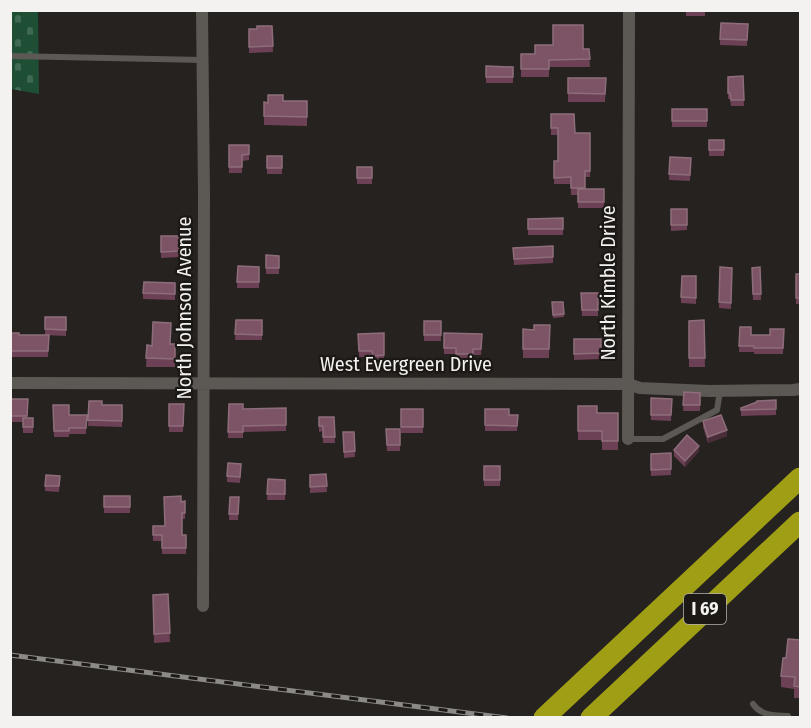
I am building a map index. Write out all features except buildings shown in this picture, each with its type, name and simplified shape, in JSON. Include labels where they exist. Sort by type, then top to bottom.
[{"type":"highway","name":"I 69","points":[[544,717],[801,478]]},
{"type":"highway","name":"I 69","points":[[591,717],[801,522]]},
{"type":"street","name":"North Johnson Avenue","points":[[202,10],[204,93],[203,606]]},
{"type":"street","name":"North Kimble Drive","points":[[628,439],[629,10]]},
{"type":"street","name":"West Evergreen Drive","points":[[10,384],[628,384],[640,388],[720,391],[801,389]]},
{"type":"lane","points":[[10,56],[203,60]]},
{"type":"lane","name":"North Kimble Drive","points":[[628,439],[663,439],[717,410],[720,391]]},
{"type":"lane","points":[[753,704],[757,710],[764,713],[788,716]]},
{"type":"green space","points":[[10,11],[38,11],[39,94],[11,89]]},
{"type":"railway","points":[[10,655],[507,718]]}]
